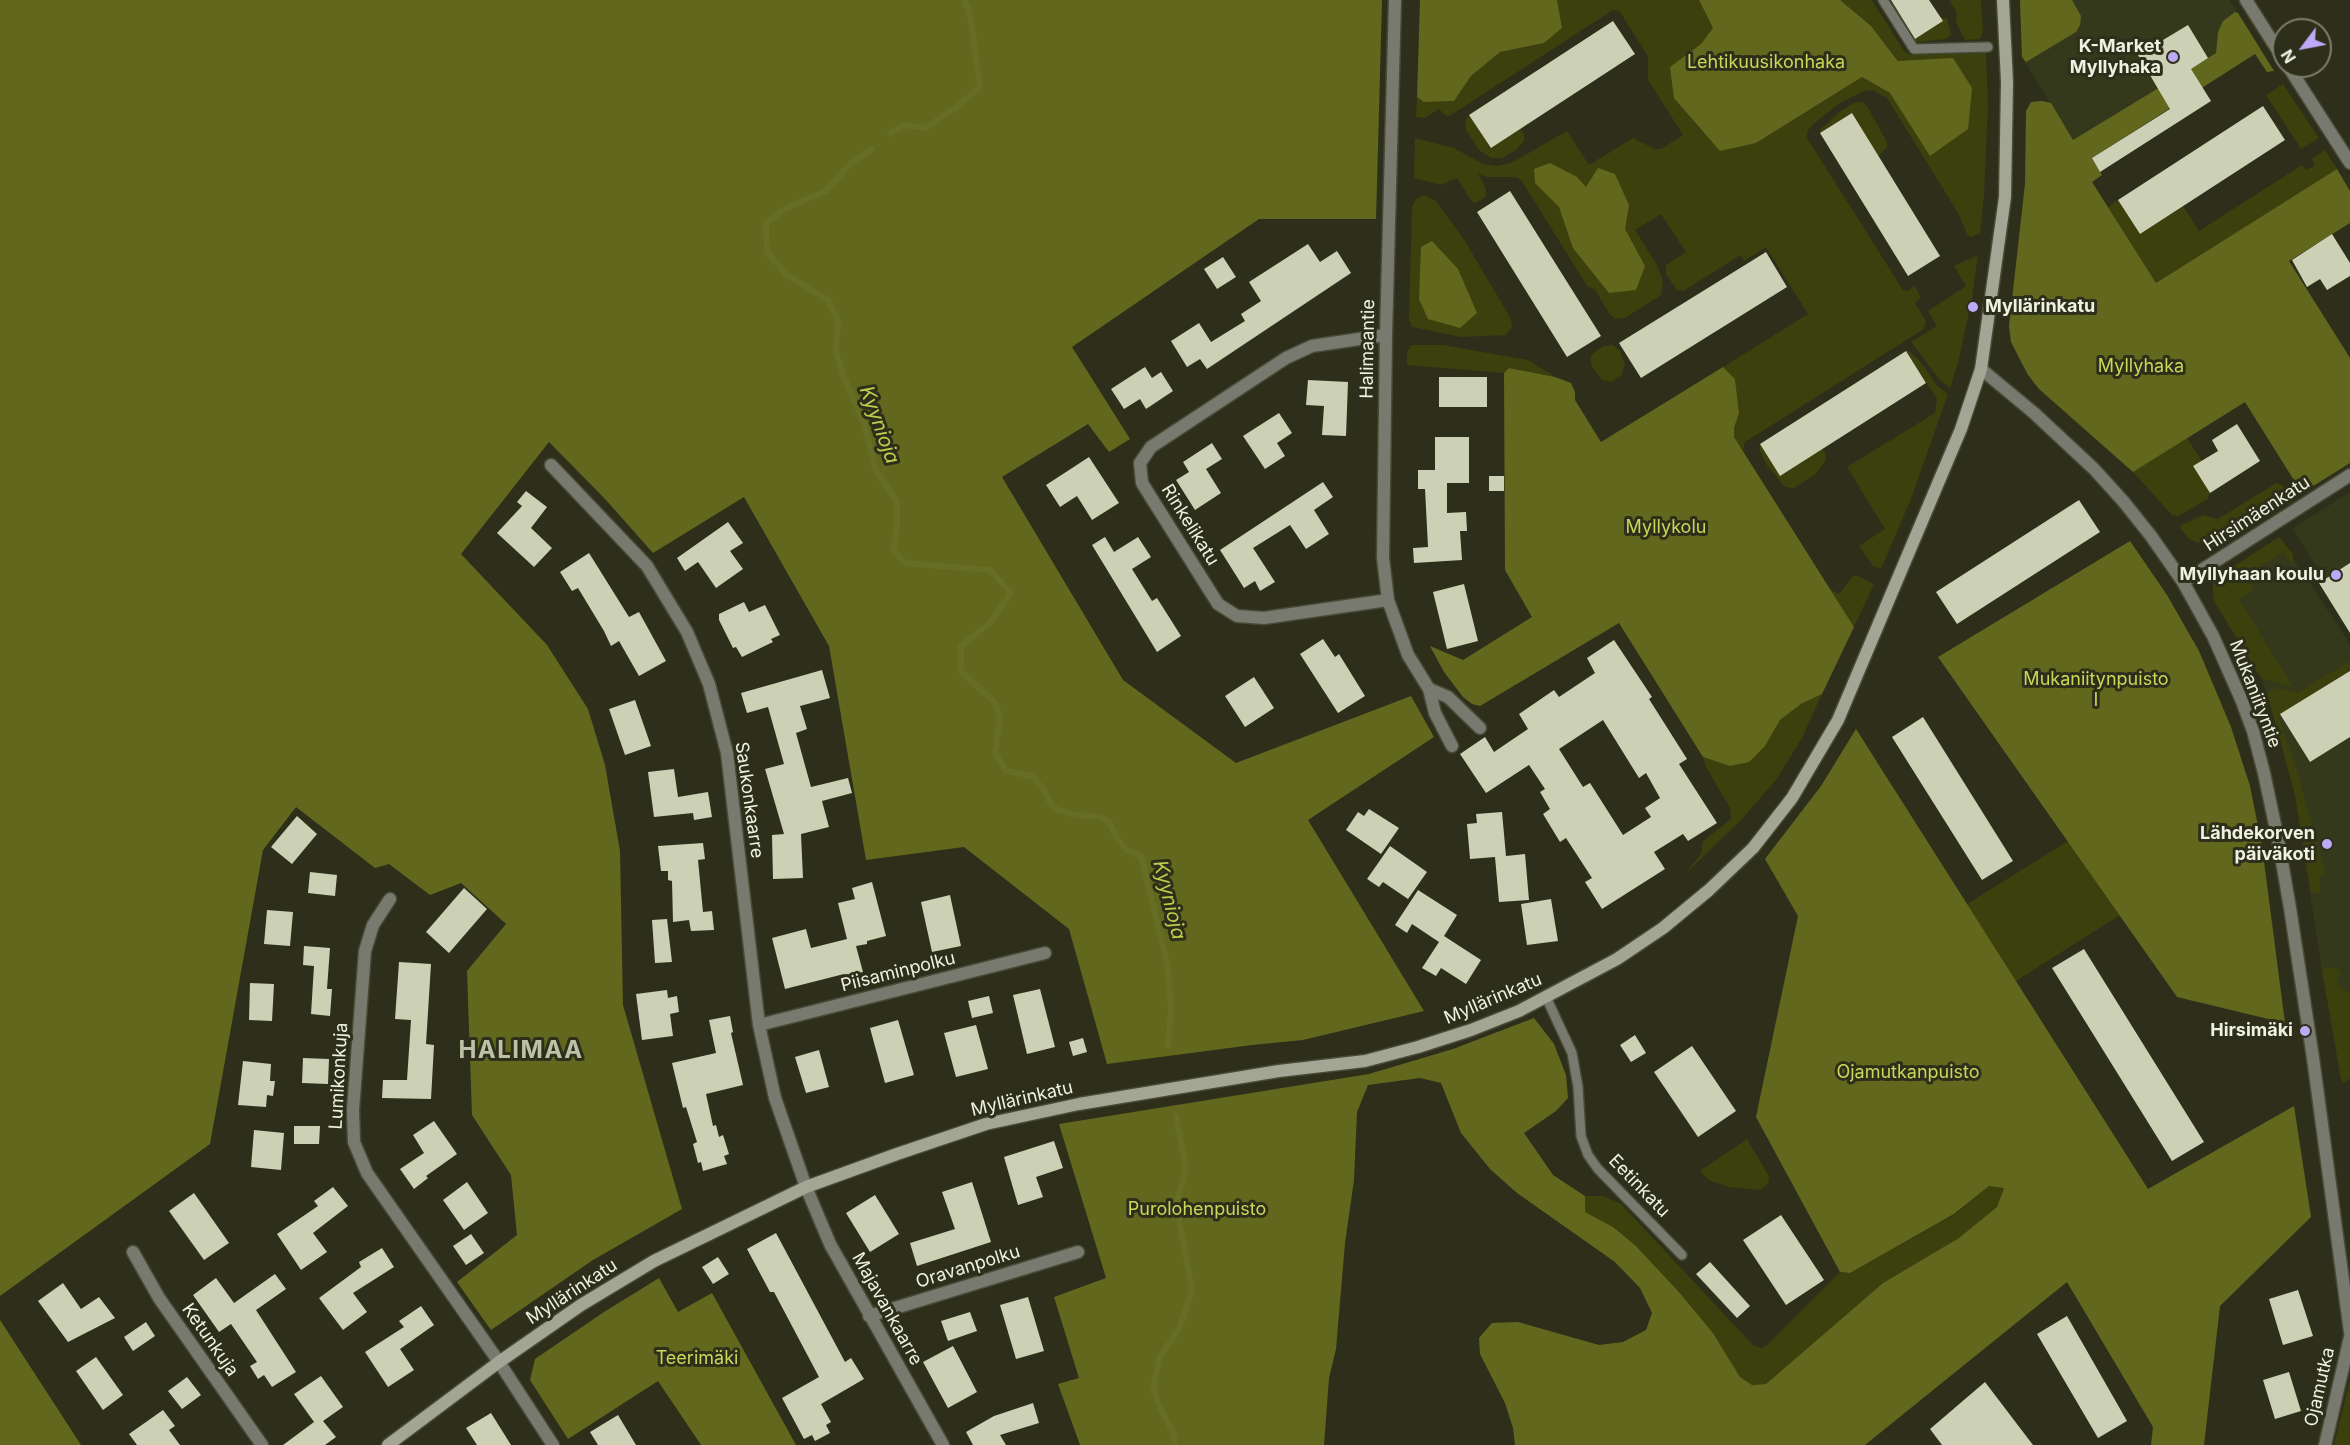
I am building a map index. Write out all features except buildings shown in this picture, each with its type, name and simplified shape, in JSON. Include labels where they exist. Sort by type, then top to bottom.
[{"type":"street","name":"Halimaantie","points":[[1395,0],[1383,558],[1388,600],[1408,655],[1429,689],[1435,713],[1452,746]]},
{"type":"street","name":"Myllärinkatu","points":[[388,1445],[499,1362],[581,1305],[654,1261],[806,1187],[986,1124],[1079,1104],[1279,1071],[1365,1061],[1471,1030],[1519,1011],[1617,959],[1663,928],[1709,890],[1754,848],[1792,798],[1838,720],[1960,429],[1981,369],[2005,197],[2007,82],[2003,0]]},
{"type":"street","points":[[2246,0],[2272,41]]},
{"type":"street","points":[[2296,78],[2350,163]]},
{"type":"street","name":"Rinkelikatu","points":[[1386,335],[1312,346],[1286,358],[1151,447],[1140,463],[1142,483],[1218,604],[1237,616],[1264,618],[1388,600]]},
{"type":"street","name":"Mukaniityntie","points":[[1981,369],[2034,413],[2094,469],[2144,527],[2182,582],[2213,636],[2253,730],[2278,839],[2310,1035],[2350,1332]]},
{"type":"street","name":"Saukonkaarre","points":[[551,465],[647,566],[687,632],[709,684],[727,753],[759,1025],[775,1098],[806,1187]]},
{"type":"street","name":"Hirsimäenkatu","points":[[2182,582],[2350,475]]},
{"type":"street","name":"Halimaantie","points":[[1429,689],[1448,697],[1480,728]]},
{"type":"street","name":"Lumikonkuja","points":[[390,899],[373,925],[365,951],[353,1110],[354,1142],[367,1173],[499,1362],[553,1445]]},
{"type":"street","name":"Piisaminpolku","points":[[759,1025],[1045,953]]},
{"type":"street","name":"Majavankaarre","points":[[806,1187],[830,1244],[943,1445]]},
{"type":"street","name":"Ketunkuja","points":[[133,1252],[159,1298],[262,1445]]},
{"type":"street","name":"Oravanpolku","points":[[869,1316],[1078,1252]]},
{"type":"street","name":"Ojamutka","points":[[2325,1445],[2350,1337]]},
{"type":"lane","points":[[1883,0],[1914,49],[1989,47]]},
{"type":"lane","name":"Eetinkatu","points":[[1546,997],[1572,1053],[1578,1088],[1581,1136],[1588,1155],[1598,1169],[1682,1255]]},
{"type":"shaded area","points":[[1557,0],[1699,0],[1713,28],[1701,44],[1670,67],[1756,143],[1862,77],[1890,93],[1902,111],[1899,61],[1871,26],[1840,0],[1872,0],[1904,51],[1910,55],[1986,53],[1988,104],[1984,195],[1980,233],[1972,237],[1968,236],[1958,213],[1887,98],[1872,90],[1864,91],[1840,103],[1807,131],[1807,138],[1903,290],[1907,291],[1915,286],[1921,298],[1915,303],[1926,321],[1924,329],[1745,442],[1743,451],[1734,437],[1734,428],[1739,413],[1735,379],[1723,367],[1808,314],[1766,247],[1744,261],[1741,255],[1683,291],[1677,290],[1666,274],[1666,265],[1686,252],[1661,214],[1635,230],[1657,265],[1663,281],[1661,295],[1625,318],[1616,319],[1610,315],[1595,290],[1587,286],[1522,181],[1516,177],[1487,177],[1478,174],[1486,189],[1485,197],[1476,203],[1472,202],[1457,178],[1441,185],[1414,178],[1415,138],[1454,148],[1483,164],[1496,166],[1511,163],[1567,131],[1589,165],[1633,138],[1655,149],[1661,149],[1683,135],[1648,80],[1648,56],[1620,12],[1613,10],[1451,115],[1446,116],[1439,109],[1425,118],[1416,117],[1417,97],[1424,102],[1454,101],[1471,76],[1500,52],[1544,43],[1561,28]]},
{"type":"shaded area","points":[[1949,0],[1981,0],[1983,32],[1980,39],[1965,40],[1956,22],[1957,13]]},
{"type":"shaded area","points":[[2020,0],[2229,0],[2238,13],[2235,12],[2218,32],[2216,52],[2073,140],[2022,57]]},
{"type":"shaded area","points":[[1941,18],[1947,18],[1951,35],[1946,39],[1918,42],[1914,40],[1943,21]]},
{"type":"shaded area","points":[[2283,84],[2319,138],[2301,149],[2266,95]]},
{"type":"shaded area","points":[[1862,102],[1867,106],[1887,142],[1887,147],[1878,156],[1852,113],[1820,133],[1820,130],[1842,110],[1854,103]]},
{"type":"shaded area","points":[[1469,115],[1491,148],[1520,128],[1524,134],[1524,141],[1516,150],[1502,158],[1491,158],[1479,150],[1466,130],[1465,121]]},
{"type":"shaded area","points":[[2325,150],[2337,169],[2156,283],[2108,207],[2118,200],[2140,234],[2183,206],[2199,231],[2302,165],[2306,170],[2315,165],[2312,159]]},
{"type":"shaded area","points":[[1424,195],[1436,201],[1463,238],[1510,317],[1512,327],[1506,335],[1461,337],[1412,327],[1409,319],[1412,207],[1417,198]]},
{"type":"shaded area","points":[[1978,255],[1972,298],[1959,359],[1950,388],[1940,380],[1911,342],[1937,326],[1928,311],[1966,286],[1954,266]]},
{"type":"shaded area","points":[[1411,345],[1443,345],[1528,360],[1555,377],[1509,368],[1504,373],[1407,365],[1407,352]]},
{"type":"shaded area","points":[[1613,345],[1620,351],[1625,364],[1621,376],[1611,382],[1602,380],[1591,365],[1591,355],[1603,346]]},
{"type":"shaded area","points":[[1906,351],[1919,360],[1937,386],[1948,394],[1911,499],[1881,569],[1873,566],[1859,546],[1885,529],[1847,467],[1935,413],[1937,399]]},
{"type":"shaded area","points":[[2187,438],[2202,461],[2193,467],[2210,493],[2208,499],[2178,516],[2172,515],[2133,472]]},
{"type":"shaded area","points":[[1760,444],[1780,476],[1822,449],[1826,460],[1816,474],[1794,488],[1785,487],[1766,464],[1759,449]]},
{"type":"shaded area","points":[[2276,483],[2282,485],[2292,499],[2215,548],[2206,540],[2198,543],[2189,539],[2180,528],[2181,525],[2203,515],[2218,519]]},
{"type":"shaded area","name":"Myllyhaan koulu","points":[[2350,492],[2350,619],[2294,531],[2295,527]]},
{"type":"shaded area","name":"Lähdekorven päiväkoti","points":[[2279,537],[2350,644],[2350,1078],[2343,1083],[2322,970],[2295,795],[2272,708],[2261,678],[2214,601],[2213,593],[2213,582],[2219,576]]},
{"type":"shaded area","points":[[2279,537],[2293,554],[2293,565],[2284,552],[2246,576],[2254,590],[2239,599],[2293,687],[2261,678],[2214,601],[2213,593],[2213,582],[2219,576]]},
{"type":"shaded area","points":[[1853,576],[1874,584],[1854,627],[1831,590],[1839,594]]},
{"type":"shaded area","points":[[2350,661],[2350,671],[2278,716],[2297,771],[2325,873],[2319,877],[2321,893],[2311,893],[2295,795],[2267,693],[2276,688],[2297,693]]},
{"type":"shaded area","points":[[1822,694],[1802,738],[1776,780],[1741,820],[1684,875],[1701,854],[1703,841],[1731,819],[1730,808],[1706,767],[1703,757],[1730,766],[1765,746],[1780,720],[1801,704]]},
{"type":"shaded area","points":[[2068,841],[2120,915],[2016,981],[1967,904]]},
{"type":"shaded area","points":[[2335,968],[2341,972],[2336,984],[2350,993],[2350,1078],[2343,1083],[2322,970]]},
{"type":"shaded area","points":[[1747,1139],[1769,1176],[1768,1184],[1760,1190],[1728,1187],[1709,1180],[1700,1171]]},
{"type":"shaded area","points":[[1989,1186],[2004,1187],[1997,1207],[1959,1238],[1883,1283],[1766,1384],[1752,1385],[1740,1377],[1713,1333],[1636,1246],[1613,1227],[1585,1212],[1585,1196],[1604,1196],[1621,1204],[1753,1345],[1761,1348],[1766,1346],[1840,1272],[1850,1273],[1954,1215]]},
{"type":"shaded area","points":[[2350,1380],[2350,1445],[2334,1445]]},
{"type":"green space","points":[[0,0],[1382,0],[1376,219],[1259,219],[1072,347],[1130,439],[1109,452],[1088,424],[1002,477],[1123,680],[1236,763],[1411,696],[1434,737],[1308,820],[1424,1011],[1303,1040],[1107,1064],[1069,929],[964,847],[866,860],[829,646],[744,497],[653,553],[606,500],[549,442],[461,554],[547,645],[588,709],[605,765],[620,851],[623,1005],[682,1209],[593,1260],[491,1330],[457,1282],[517,1235],[511,1175],[472,1115],[467,971],[506,924],[461,883],[430,895],[389,864],[375,868],[296,807],[263,850],[210,1144],[0,1296]]},
{"type":"green space","points":[[1420,0],[1557,0],[1562,28],[1544,43],[1500,52],[1471,76],[1454,101],[1424,102],[1417,97]]},
{"type":"green space","name":"Lehtikuusikonhaka","points":[[1699,0],[1840,0],[1871,26],[1898,61],[1953,58],[1972,88],[1968,129],[1930,156],[1890,93],[1862,77],[1756,143],[1720,151],[1674,98],[1670,67],[1701,44],[1713,28]]},
{"type":"green space","points":[[2020,0],[2072,0],[2081,16],[2080,25],[2076,32],[2026,62],[2022,57]]},
{"type":"green space","name":"Myllyhaka","points":[[2235,12],[2238,13],[2272,71],[2267,72],[2255,54],[2092,158],[2102,175],[2092,182],[2156,283],[2337,169],[2350,191],[2350,223],[2289,261],[2350,358],[2350,463],[2302,493],[2245,402],[2133,472],[2039,389],[2028,375],[2011,342],[2009,326],[2025,184],[2026,111],[2031,102],[2051,103],[2073,140],[2216,53],[2218,32],[2223,21]]},
{"type":"green space","points":[[1550,163],[1577,177],[1586,187],[1598,168],[1615,174],[1629,205],[1625,229],[1645,266],[1636,290],[1609,293],[1573,248],[1559,207],[1535,183],[1534,169]]},
{"type":"green space","points":[[1432,241],[1458,269],[1477,313],[1460,328],[1428,319],[1419,299],[1421,247]]},
{"type":"green space","name":"Myllykolu","points":[[1723,367],[1735,379],[1739,413],[1734,428],[1734,437],[1854,627],[1822,694],[1801,704],[1780,720],[1765,746],[1749,762],[1730,766],[1703,757],[1619,623],[1480,706],[1472,704],[1463,697],[1444,672],[1430,646],[1463,660],[1532,617],[1505,570],[1504,373],[1509,368],[1555,377],[1571,383],[1575,392],[1575,400],[1601,442]]},
{"type":"green space","name":"Mukaniitynpuisto I","points":[[2130,541],[2167,595],[2199,651],[2231,727],[2250,786],[2262,846],[2285,1023],[2177,997],[1938,657]]},
{"type":"green space","points":[[1856,729],[2148,1189],[2294,1106],[2311,1217],[2220,1306],[2204,1445],[2151,1445],[2153,1427],[2067,1282],[1865,1445],[1515,1445],[1513,1428],[1505,1403],[1480,1354],[1479,1338],[1492,1323],[1518,1322],[1599,1345],[1623,1342],[1646,1330],[1652,1313],[1640,1288],[1615,1262],[1517,1193],[1490,1169],[1461,1133],[1441,1083],[1420,1078],[1368,1085],[1357,1112],[1354,1180],[1345,1243],[1336,1349],[1329,1378],[1324,1445],[1080,1445],[1058,1384],[1079,1378],[1054,1297],[1106,1278],[1059,1124],[1369,1074],[1453,1049],[1534,1018],[1554,1044],[1566,1075],[1568,1098],[1556,1111],[1524,1133],[1553,1175],[1585,1196],[1585,1212],[1613,1227],[1636,1246],[1679,1292],[1713,1333],[1740,1377],[1752,1385],[1766,1384],[1883,1283],[1959,1238],[1997,1207],[2004,1188],[1989,1186],[1954,1214],[1850,1273],[1840,1272],[1756,1117],[1798,916],[1765,859],[1821,786]]},
{"type":"green space","name":"Teerimäki","points":[[659,1278],[678,1312],[712,1293],[796,1445],[701,1445],[658,1381],[568,1439],[530,1380],[535,1359]]},
{"type":"green space","points":[[0,1320],[81,1445],[0,1445]]},
{"type":"waterway","name":"Kyynioja","points":[[890,134],[903,125],[925,128],[954,109],[980,87],[970,14],[965,0]]},
{"type":"waterway","name":"Kyynioja","points":[[872,149],[851,163],[826,191],[786,208],[766,223],[767,252],[787,275],[828,300],[838,321],[836,352],[843,375],[864,424],[876,471],[897,502],[897,528],[893,550],[905,563],[990,570],[1011,593],[991,622],[961,646],[961,671],[996,704],[1000,719],[995,753],[1006,771],[1032,776],[1044,790],[1053,808],[1076,815],[1101,817],[1109,822],[1126,850],[1141,856],[1168,967],[1171,1012],[1168,1045]]},
{"type":"waterway","name":"Kyynioja","points":[[1175,1445],[1173,1432],[1153,1389],[1160,1357],[1179,1329],[1192,1289],[1176,1204],[1186,1169],[1176,1116]]},
{"type":"place","name":"K-Market Myllyhaka","points":[[2173,57]]},
{"type":"place","name":"Myllärinkatu","points":[[1973,307]]},
{"type":"place","name":"Myllyhaan koulu","points":[[2336,575]]},
{"type":"place","name":"Lähdekorven päiväkoti","points":[[2327,844]]},
{"type":"place","name":"Hirsimäki","points":[[2305,1031]]},
{"type":"district","name":"HALIMAA","points":[[521,1051]]},
{"type":"park label","name":"Ojamutkanpuisto","points":[[1908,1073]]},
{"type":"park label","name":"Purolohenpuisto","points":[[1197,1210]]}]
